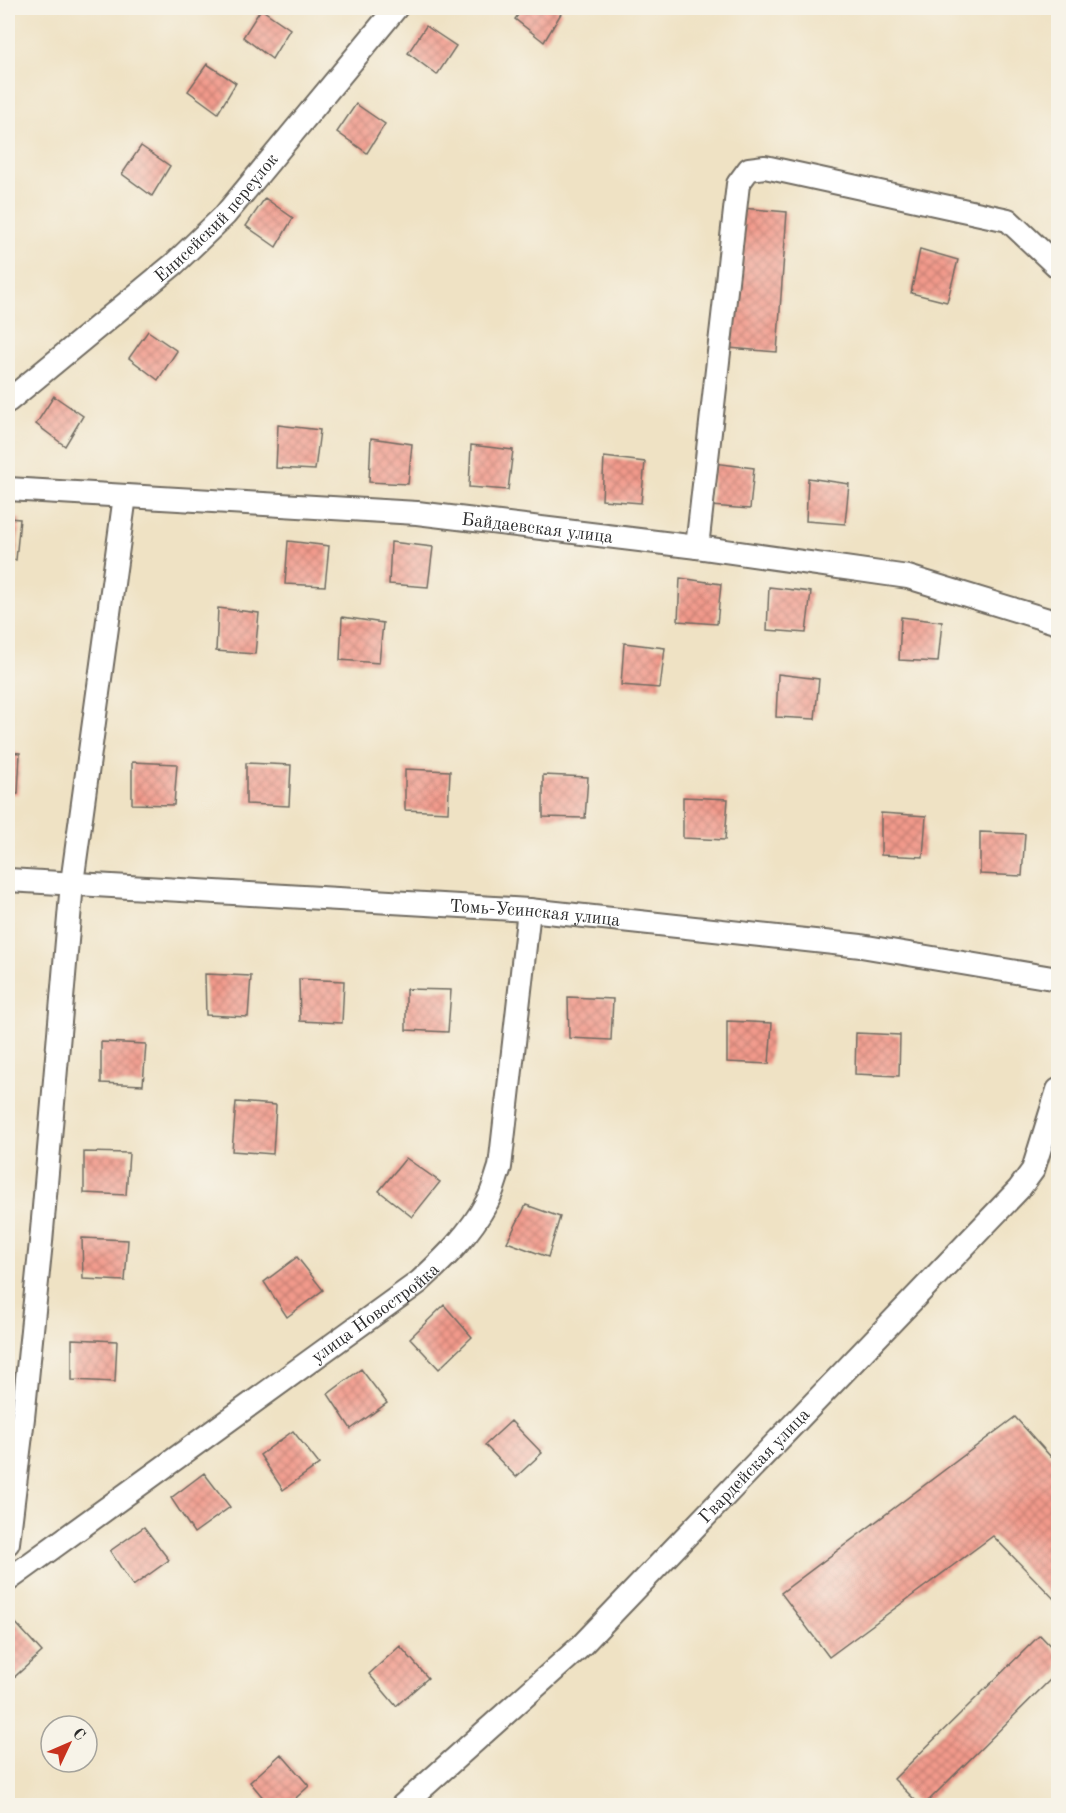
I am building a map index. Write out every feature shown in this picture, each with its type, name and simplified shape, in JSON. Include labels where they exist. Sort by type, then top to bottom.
[{"type":"street","name":"Енисейский переулок","points":[[8,401],[174,264],[225,215],[396,8]]},
{"type":"street","points":[[697,547],[738,184],[749,169],[765,167],[1008,220],[1059,267]]},
{"type":"street","name":"Байдаевская улица","points":[[8,489],[417,513],[697,547],[908,577],[1059,622]]},
{"type":"street","points":[[8,1543],[41,1242],[72,884],[125,496]]},
{"type":"street","name":"Томь-Усинская улица","points":[[8,880],[529,910],[861,946],[1059,979]]},
{"type":"street","name":"улица Новостройка","points":[[8,1580],[419,1282],[446,1258],[470,1228],[488,1201],[501,1167],[529,910]]},
{"type":"street","name":"Гвардейская улица","points":[[402,1806],[580,1647],[1018,1190],[1033,1170],[1059,1090]]},
{"type":"building","points":[[523,8],[556,8],[562,12],[544,42],[515,19]]},
{"type":"building","points":[[261,9],[290,29],[272,59],[243,37]]},
{"type":"building","points":[[426,26],[456,46],[437,75],[408,53]]},
{"type":"building","points":[[207,64],[236,83],[218,113],[188,91]]},
{"type":"building","points":[[356,104],[385,124],[367,153],[337,132]]},
{"type":"building","points":[[141,146],[170,166],[152,196],[122,174]]},
{"type":"building","points":[[265,198],[293,218],[276,247],[246,226]]},
{"type":"building","points":[[741,208],[787,212],[777,352],[729,348]]},
{"type":"building","points":[[920,249],[958,260],[947,302],[911,293]]},
{"type":"building","points":[[148,331],[177,351],[158,380],[129,358]]},
{"type":"building","points":[[54,396],[83,416],[65,446],[36,424]]},
{"type":"building","points":[[278,425],[320,430],[315,470],[276,468]]},
{"type":"building","points":[[371,438],[412,444],[408,484],[369,482]]},
{"type":"building","points":[[471,445],[513,450],[508,490],[469,487]]},
{"type":"building","points":[[604,457],[645,462],[641,503],[602,500]]},
{"type":"building","points":[[713,463],[754,468],[750,509],[711,506]]},
{"type":"building","points":[[808,478],[849,484],[845,524],[806,521]]},
{"type":"building","points":[[8,518],[20,519],[16,560],[8,559]]},
{"type":"building","points":[[288,541],[329,546],[325,586],[285,584]]},
{"type":"building","points":[[391,542],[433,547],[428,587],[389,584]]},
{"type":"building","points":[[680,578],[721,584],[717,624],[678,621]]},
{"type":"building","points":[[769,587],[811,592],[806,633],[767,630]]},
{"type":"building","points":[[218,608],[259,613],[255,654],[216,651]]},
{"type":"building","points":[[342,617],[383,623],[379,663],[340,660]]},
{"type":"building","points":[[901,617],[942,622],[938,662],[899,660]]},
{"type":"building","points":[[624,643],[665,648],[660,688],[621,685]]},
{"type":"building","points":[[778,674],[819,679],[815,719],[776,717]]},
{"type":"building","points":[[8,752],[20,753],[18,794],[8,794]]},
{"type":"building","points":[[132,762],[177,764],[174,805],[132,804]]},
{"type":"building","points":[[246,763],[291,765],[289,806],[246,804]]},
{"type":"building","points":[[405,769],[450,771],[448,812],[405,810]]},
{"type":"building","points":[[543,775],[588,777],[585,818],[543,817]]},
{"type":"building","points":[[683,797],[728,799],[725,840],[683,838]]},
{"type":"building","points":[[881,813],[926,816],[923,857],[881,855]]},
{"type":"building","points":[[980,832],[1025,834],[1022,876],[980,874]]},
{"type":"building","points":[[205,974],[251,976],[248,1017],[206,1015]]},
{"type":"building","points":[[299,979],[344,981],[342,1023],[300,1021]]},
{"type":"building","points":[[406,989],[451,990],[448,1032],[406,1030]]},
{"type":"building","points":[[568,997],[613,999],[611,1040],[569,1038]]},
{"type":"building","points":[[727,1021],[772,1023],[769,1064],[727,1062]]},
{"type":"building","points":[[856,1033],[900,1035],[899,1076],[855,1074]]},
{"type":"building","points":[[101,1042],[146,1044],[143,1085],[101,1083]]},
{"type":"building","points":[[236,1102],[276,1105],[273,1154],[232,1151]]},
{"type":"building","points":[[84,1152],[129,1153],[126,1195],[84,1193]]},
{"type":"building","points":[[406,1158],[440,1182],[412,1217],[379,1191]]},
{"type":"building","points":[[526,1205],[560,1217],[548,1257],[507,1242]]},
{"type":"building","points":[[82,1238],[128,1240],[125,1281],[83,1279]]},
{"type":"building","points":[[297,1257],[323,1290],[287,1317],[264,1282]]},
{"type":"building","points":[[444,1305],[472,1337],[439,1369],[410,1338]]},
{"type":"building","points":[[72,1339],[117,1341],[115,1382],[72,1380]]},
{"type":"building","points":[[361,1369],[387,1403],[351,1429],[328,1394]]},
{"type":"building","points":[[1015,1417],[1051,1457],[1058,1449],[1058,1603],[993,1536],[829,1657],[781,1593]]},
{"type":"building","points":[[511,1421],[542,1453],[516,1477],[485,1445]]},
{"type":"building","points":[[293,1431],[319,1464],[283,1490],[260,1455]]},
{"type":"building","points":[[204,1473],[230,1507],[194,1533],[171,1498]]},
{"type":"building","points":[[144,1527],[169,1560],[133,1586],[110,1551]]},
{"type":"building","points":[[13,1620],[42,1652],[10,1681],[8,1678],[8,1626]]},
{"type":"building","points":[[1040,1635],[1058,1654],[1058,1672],[921,1806],[894,1779]]},
{"type":"building","points":[[400,1646],[428,1678],[396,1706],[369,1674]]},
{"type":"building","points":[[281,1754],[309,1786],[287,1806],[270,1806],[250,1782]]}]
